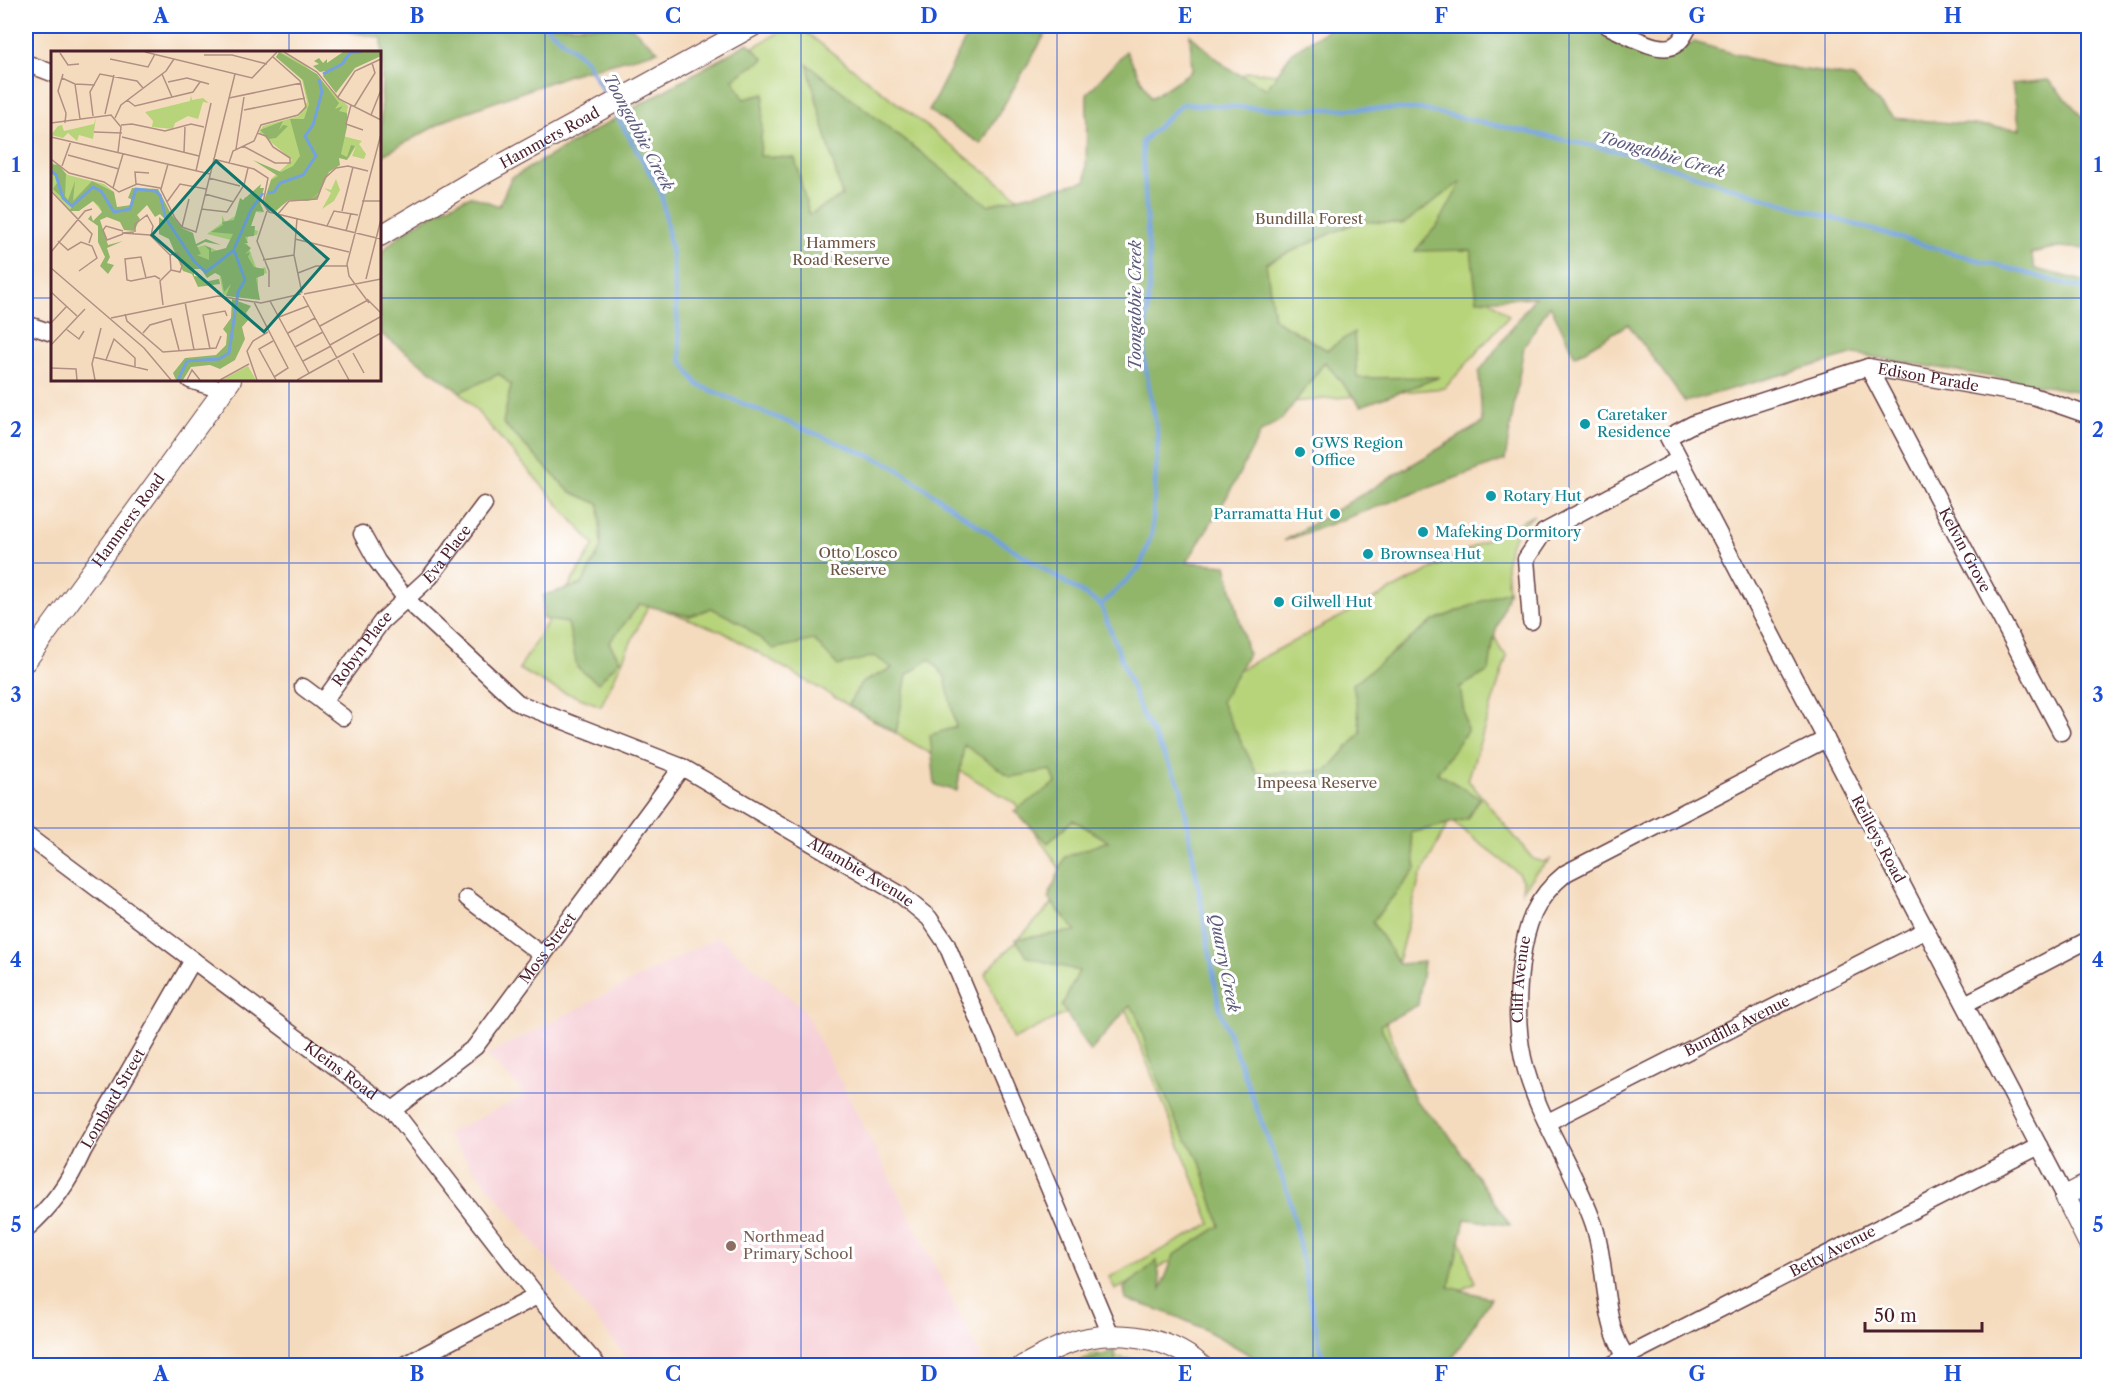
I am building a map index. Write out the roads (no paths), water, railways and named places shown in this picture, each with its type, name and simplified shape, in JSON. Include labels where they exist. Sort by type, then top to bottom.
[{"type":"street","name":"Hammers Road","points":[[381,232],[753,26]]},
{"type":"street","points":[[1608,26],[1657,48],[1666,48],[1676,45],[1689,26]]},
{"type":"street","points":[[26,63],[51,73]]},
{"type":"street","points":[[26,324],[51,333]]},
{"type":"street","name":"Edison Parade","points":[[1668,438],[1695,423],[1868,367],[2033,396],[2088,415]]},
{"type":"street","name":"Kelvin Grove","points":[[1868,367],[2061,732]]},
{"type":"street","points":[[197,381],[226,385]]},
{"type":"street","name":"Hammers Road","points":[[26,661],[226,385]]},
{"type":"street","name":"Reilleys Road","points":[[1668,438],[2040,1146],[2088,1242]]},
{"type":"street","points":[[1531,621],[1526,559],[1544,531],[1678,460]]},
{"type":"street","name":"Eva Place","points":[[406,599],[430,577],[484,505]]},
{"type":"street","name":"Allambie Avenue","points":[[362,534],[377,561],[406,599],[518,703],[682,767],[902,895],[929,918],[946,943],[1111,1335]]},
{"type":"street","name":"Robyn Place","points":[[323,702],[382,621],[406,599]]},
{"type":"street","name":"Robyn Place","points":[[303,687],[343,717]]},
{"type":"street","name":"Cliff Avenue","points":[[1626,1357],[1612,1326],[1593,1222],[1531,1085],[1524,1060],[1517,994],[1526,933],[1536,907],[1544,894],[1566,873],[1826,739]]},
{"type":"street","name":"Moss Street","points":[[393,1110],[476,1047],[682,767]]},
{"type":"street","name":"Kleins Road","points":[[26,835],[393,1110],[537,1296],[598,1365]]},
{"type":"street","points":[[467,898],[542,956]]},
{"type":"street","name":"Bundilla Avenue","points":[[1548,1122],[1926,930]]},
{"type":"street","points":[[1965,1004],[2088,940]]},
{"type":"street","name":"Lombard Street","points":[[26,1229],[55,1201],[72,1175],[83,1151],[192,960]]},
{"type":"street","name":"Betty Avenue","points":[[1626,1357],[2040,1146]]},
{"type":"street","points":[[2065,1196],[2088,1184]]},
{"type":"street","points":[[403,1365],[537,1296]]},
{"type":"street","points":[[1022,1365],[1064,1345],[1092,1336],[1111,1335],[1142,1338],[1168,1344],[1185,1351],[1202,1365]]},
{"type":"street","points":[[1610,1365],[1626,1357]]},
{"type":"waterway","name":"Toongabbie Creek","points":[[545,26],[585,59],[608,99]]},
{"type":"waterway","name":"Toongabbie Creek","points":[[1101,605],[1140,567],[1152,533],[1158,437],[1144,359],[1150,275],[1142,142],[1182,104],[1276,109],[1419,109],[1631,154],[1745,192],[1934,248],[2088,290]]},
{"type":"waterway","name":"Toongabbie Creek","points":[[613,109],[661,192],[672,255],[681,360],[698,385],[892,465],[1000,541],[1101,605]]},
{"type":"waterway","name":"Quarry Creek","points":[[1101,605],[1141,712],[1181,787],[1219,1007],[1289,1196],[1324,1366]]},
{"type":"place","name":"Caretaker Residence","points":[[1585,424]]},
{"type":"place","name":"GWS Region Office","points":[[1300,452]]},
{"type":"place","name":"Rotary Hut","points":[[1491,496]]},
{"type":"place","name":"Parramatta Hut","points":[[1335,514]]},
{"type":"place","name":"Mafeking Dormitory","points":[[1423,532]]},
{"type":"place","name":"Brownsea Hut","points":[[1368,554]]},
{"type":"place","name":"Gilwell Hut","points":[[1279,602]]},
{"type":"place","name":"Northmead Primary School","points":[[731,1246]]},
{"type":"park label","name":"Bundilla Forest","points":[[1309,219]]},
{"type":"park label","name":"Hammers Road Reserve","points":[[841,252]]},
{"type":"park label","name":"Otto Losco Reserve","points":[[858,562]]},
{"type":"park label","name":"Impeesa Reserve","points":[[1317,783]]}]
